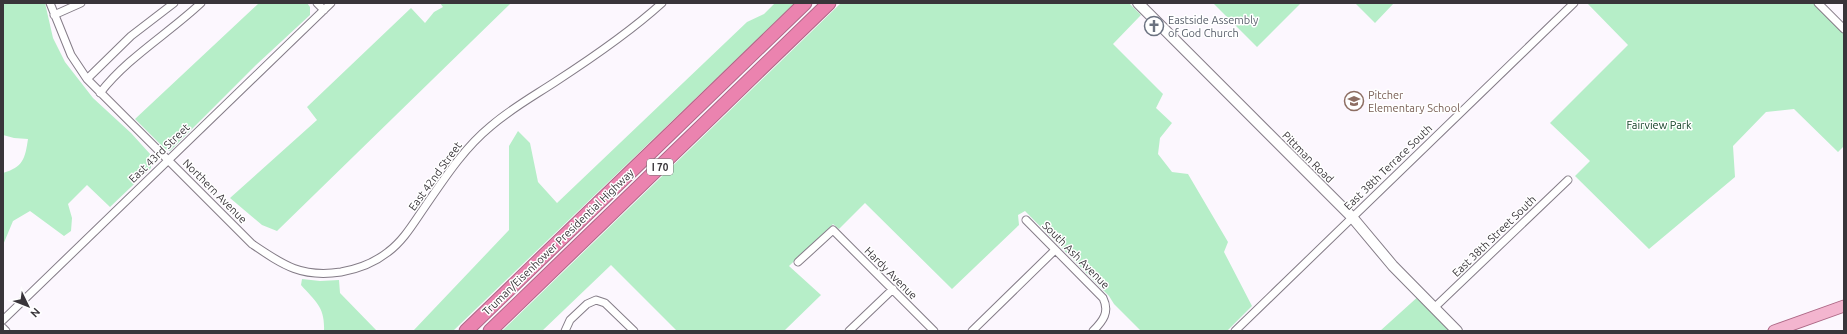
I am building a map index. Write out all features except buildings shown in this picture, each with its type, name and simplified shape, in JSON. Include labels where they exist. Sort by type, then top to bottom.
[{"type":"highway","name":"Truman/Eisenhower Presidential Highway","points":[[466,331],[805,3]]},
{"type":"highway","name":"Truman/Eisenhower Presidential Highway","points":[[490,331],[829,3]]},
{"type":"main road","points":[[1774,331],[1844,306]]},
{"type":"street","name":"Northern Avenue","points":[[50,3],[71,55],[87,79],[252,244]]},
{"type":"street","points":[[54,15],[81,3]]},
{"type":"street","points":[[87,79],[131,36],[174,3]]},
{"type":"street","points":[[100,93],[133,58],[182,21],[201,3]]},
{"type":"street","points":[[317,3],[324,10]]},
{"type":"street","name":"East 43rd Street","points":[[3,320],[331,3]]},
{"type":"street","name":"East 42nd Street","points":[[252,244],[282,264],[301,271],[326,274],[352,270],[372,262],[388,252],[404,237],[453,166],[488,128],[515,106],[609,46],[645,19],[662,3]]},
{"type":"street","name":"Pittman Road","points":[[1138,3],[1352,217],[1393,266],[1457,331]]},
{"type":"street","name":"East 38th Terrace South","points":[[1235,331],[1574,3]]},
{"type":"street","points":[[1818,3],[1844,29]]},
{"type":"street","name":"East 38th Street South","points":[[1434,308],[1568,180]]},
{"type":"street","name":"South Ash Avenue","points":[[1026,220],[1104,298],[1107,308],[1106,313],[1101,323],[1093,331]]},
{"type":"street","name":"Hardy Avenue","points":[[798,262],[833,230],[934,331]]},
{"type":"street","points":[[972,331],[1055,250]]},
{"type":"street","points":[[849,331],[892,289]]},
{"type":"street","points":[[565,331],[570,320],[587,304],[596,300],[605,303],[634,331]]},
{"type":"street","points":[[3,328],[6,331]]},
{"type":"green space","points":[[3,3],[45,3],[53,38],[65,62],[93,98],[131,133],[151,155],[151,168],[110,207],[87,185],[68,204],[72,218],[71,231],[64,236],[30,211],[13,221],[3,245],[3,173],[15,168],[22,161],[26,152],[28,139],[14,138],[3,135]]},
{"type":"green space","points":[[259,3],[307,3],[310,7],[310,15],[256,65],[170,151],[165,149],[135,119]]},
{"type":"green space","points":[[440,3],[511,3],[277,231],[262,225],[230,198],[317,120],[307,107],[411,8],[425,23],[434,12],[443,7]]},
{"type":"green space","points":[[775,3],[795,3],[453,331],[413,331],[509,230],[509,146],[518,131],[530,143],[538,182],[557,203],[747,22],[764,14]]},
{"type":"green space","points":[[841,3],[1129,3],[1141,15],[1113,44],[1163,94],[1156,108],[1172,123],[1160,138],[1158,154],[1172,172],[1188,174],[1228,242],[1224,252],[1252,306],[1227,331],[1141,331],[1114,304],[1109,296],[1025,211],[1018,215],[1019,225],[952,289],[865,203],[839,229],[833,224],[789,266],[821,295],[784,331],[677,331],[611,265],[542,331],[502,331]]},
{"type":"green space","points":[[1213,3],[1301,3],[1257,47]]},
{"type":"green space","points":[[1355,3],[1394,3],[1375,23]]},
{"type":"green space","name":"Fairview Park","points":[[1587,3],[1818,3],[1844,29],[1844,146],[1838,152],[1794,109],[1766,112],[1733,146],[1735,177],[1649,249],[1575,176],[1590,161],[1550,123],[1628,45]]},
{"type":"green space","points":[[302,279],[320,281],[339,280],[340,293],[377,331],[324,331],[321,310],[301,285]]},
{"type":"green space","points":[[1421,294],[1453,331],[1380,331]]},
{"type":"place","name":"Eastside Assembly of God Church","points":[[1154,26]]},
{"type":"place","name":"Pitcher Elementary School","points":[[1354,101]]}]
